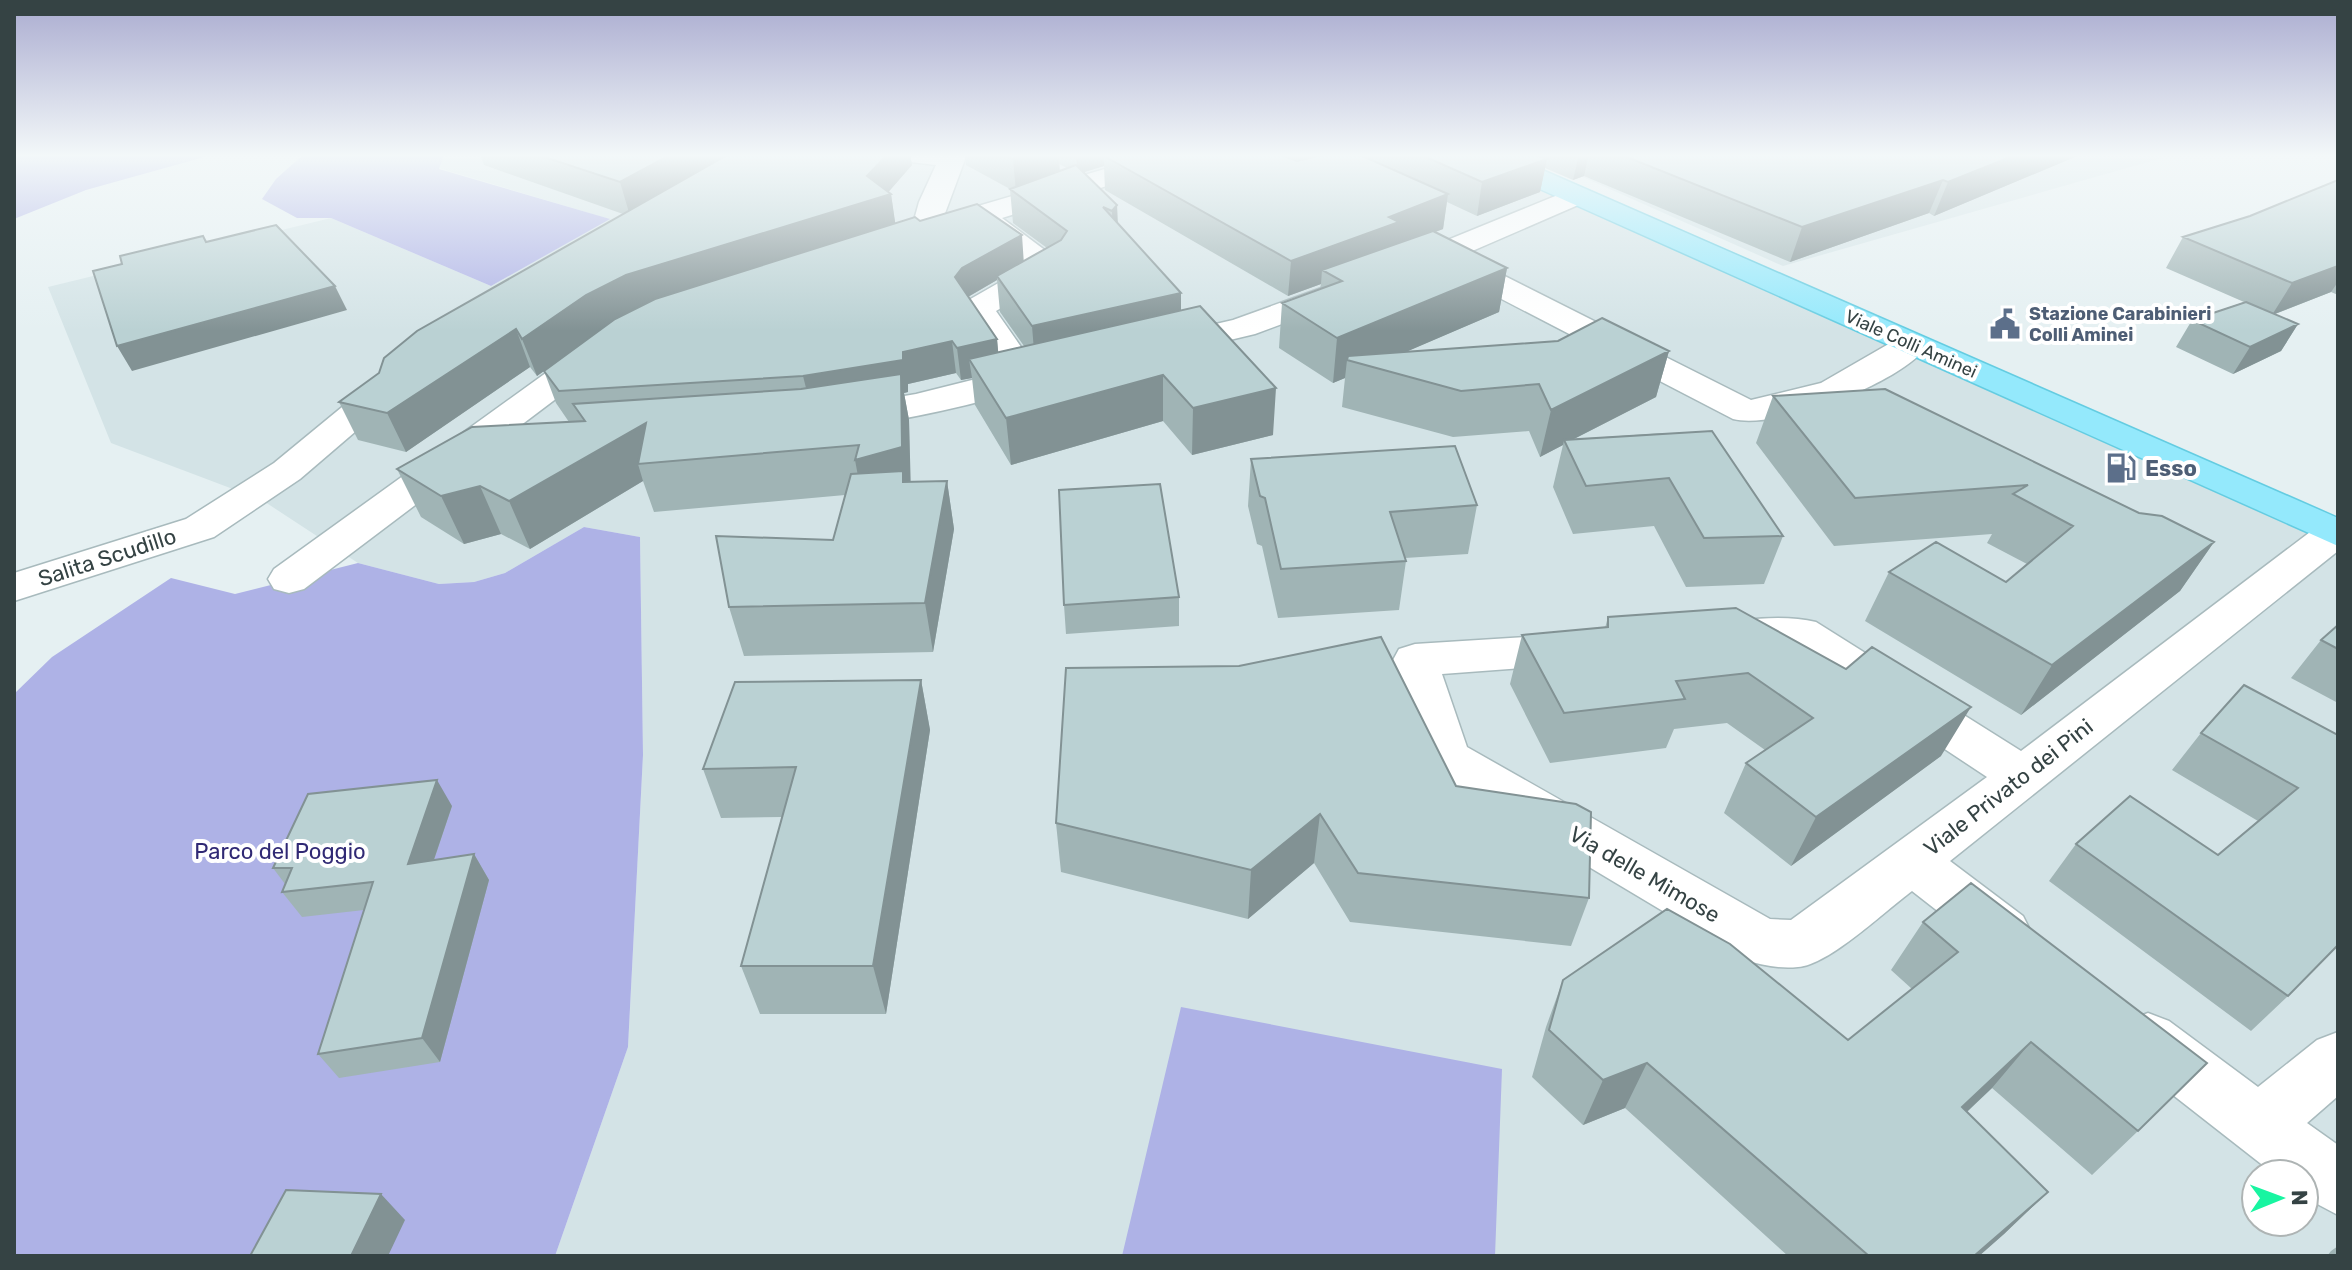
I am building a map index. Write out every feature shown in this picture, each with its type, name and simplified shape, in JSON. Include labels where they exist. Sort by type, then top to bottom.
[{"type":"main road","name":"Viale Colli Aminei","points":[[1614,213],[2337,532]]},
{"type":"street","points":[[926,231],[930,213]]},
{"type":"street","points":[[896,241],[985,213]]},
{"type":"street","points":[[1134,353],[1243,327],[1376,279],[1439,256],[1473,228],[1520,213]]},
{"type":"street","points":[[811,422],[916,405],[1040,374],[978,308],[1051,266],[979,215]]},
{"type":"street","points":[[1439,256],[1746,411],[1793,405],[1823,397],[1911,345]]},
{"type":"street","points":[[289,579],[470,445],[528,431],[625,334]]},
{"type":"street","name":"Salita Scudillo","points":[[14,587],[200,528],[287,471],[412,365]]},
{"type":"street","points":[[1823,397],[1864,418]]},
{"type":"street","name":"Viale Privato dei Pini","points":[[2036,956],[1912,862],[2337,532]]},
{"type":"street","points":[[1677,641],[1800,633],[2023,776]]},
{"type":"street","name":"Via delle Mimose","points":[[1615,646],[1415,660],[1446,758],[1762,942],[1800,944],[1912,862]]},
{"type":"street","points":[[2111,1012],[2338,1184]]},
{"type":"street","points":[[2260,1124],[2338,1059]]},
{"type":"shaded area","points":[[590,213],[1598,213],[2338,547],[2338,1256],[555,1256],[628,1047],[643,755],[640,537],[584,527],[505,573],[474,582],[439,584],[358,563],[262,500],[111,443],[48,287],[331,218],[491,286],[609,219]]},
{"type":"shaded area","points":[[1664,213],[1968,213],[1783,266]]},
{"type":"green space","points":[[14,213],[28,213],[14,219]]},
{"type":"green space","points":[[288,213],[590,213],[610,219],[491,286],[331,218],[297,218]]},
{"type":"green space","name":"Parco del Poggio","points":[[584,527],[640,537],[643,755],[628,1047],[555,1256],[14,1256],[14,694],[52,657],[171,578],[235,594],[358,563],[439,584],[474,582],[505,573]]},
{"type":"green space","points":[[1181,1007],[1502,1069],[1495,1256],[1122,1256]]},
{"type":"building","points":[[625,213],[828,213],[626,275],[586,295],[522,339],[516,329],[387,413],[339,402],[379,373],[384,358],[417,331]]},
{"type":"building","points":[[946,213],[990,213],[1022,235],[962,268],[955,277],[997,339],[957,348],[952,341],[903,352],[903,360],[803,376],[559,391],[544,371],[615,319],[655,299],[915,217],[920,221]]},
{"type":"building","points":[[1043,213],[1109,213],[1181,293],[1032,326],[997,276],[1061,240],[1067,231]]},
{"type":"building","points":[[1206,213],[1399,213],[1389,217],[1399,222],[1291,261]]},
{"type":"building","points":[[1768,213],[1843,213],[1802,227]]},
{"type":"building","points":[[2257,213],[2338,213],[2338,266],[2292,283],[2183,237]]},
{"type":"building","points":[[276,225],[335,286],[117,346],[93,271],[122,264],[120,256],[203,236],[206,242]]},
{"type":"building","points":[[1433,231],[1507,268],[1337,338],[1282,303],[1342,281],[1322,270]]},
{"type":"building","points":[[2246,302],[2298,324],[2250,347],[2192,320]]},
{"type":"building","points":[[1200,306],[1276,388],[1193,408],[1163,375],[1006,418],[969,359]]},
{"type":"building","points":[[1602,318],[1669,351],[1551,410],[1539,384],[1461,391],[1347,360],[1348,356],[1558,341]]},
{"type":"building","points":[[901,374],[902,447],[855,460],[859,445],[638,464],[646,423],[509,501],[480,486],[441,496],[397,469],[472,427],[585,421],[573,404],[801,389]]},
{"type":"building","points":[[1885,389],[2139,513],[2162,516],[2214,542],[2052,665],[1889,572],[1936,542],[2006,582],[2073,526],[2013,494],[2028,485],[1855,498],[1773,396]]},
{"type":"building","points":[[1712,431],[1783,536],[1704,538],[1669,478],[1586,486],[1564,440]]},
{"type":"building","points":[[1455,446],[1477,505],[1390,512],[1406,561],[1281,569],[1265,498],[1260,496],[1251,459]]},
{"type":"building","points":[[903,471],[903,482],[947,481],[925,603],[729,607],[716,536],[833,540],[851,474]]},
{"type":"building","points":[[1160,484],[1179,597],[1064,605],[1059,490]]},
{"type":"building","points":[[1736,608],[1846,669],[1872,647],[1971,707],[1816,817],[1746,763],[1813,718],[1748,673],[1676,681],[1685,699],[1564,713],[1522,635],[1608,627],[1608,617]]},
{"type":"building","points":[[2338,625],[2338,649],[2321,640]]},
{"type":"building","points":[[1381,637],[1456,786],[1576,804],[1591,812],[1589,898],[1358,873],[1320,814],[1251,870],[1056,823],[1066,668],[1239,666]]},
{"type":"building","points":[[921,680],[873,966],[741,966],[796,767],[703,769],[735,682]]},
{"type":"building","points":[[2244,685],[2338,735],[2338,945],[2288,996],[2076,844],[2130,796],[2218,855],[2298,788],[2201,733]]},
{"type":"building","points":[[437,780],[408,864],[474,854],[422,1038],[318,1054],[373,882],[282,892],[292,868],[273,868],[308,794]]},
{"type":"building","points":[[1971,883],[2207,1063],[2138,1131],[2031,1042],[1962,1107],[2048,1192],[1974,1256],[1869,1256],[1647,1063],[1603,1080],[1549,1030],[1563,980],[1667,909],[1730,944],[1848,1040],[1958,952],[1923,922]]},
{"type":"building","points":[[286,1190],[381,1194],[351,1256],[250,1256]]},
{"type":"place","name":"Stazione Carabinieri Colli Aminei","points":[[2005,324]]},
{"type":"place","name":"Esso","points":[[2121,468]]}]
